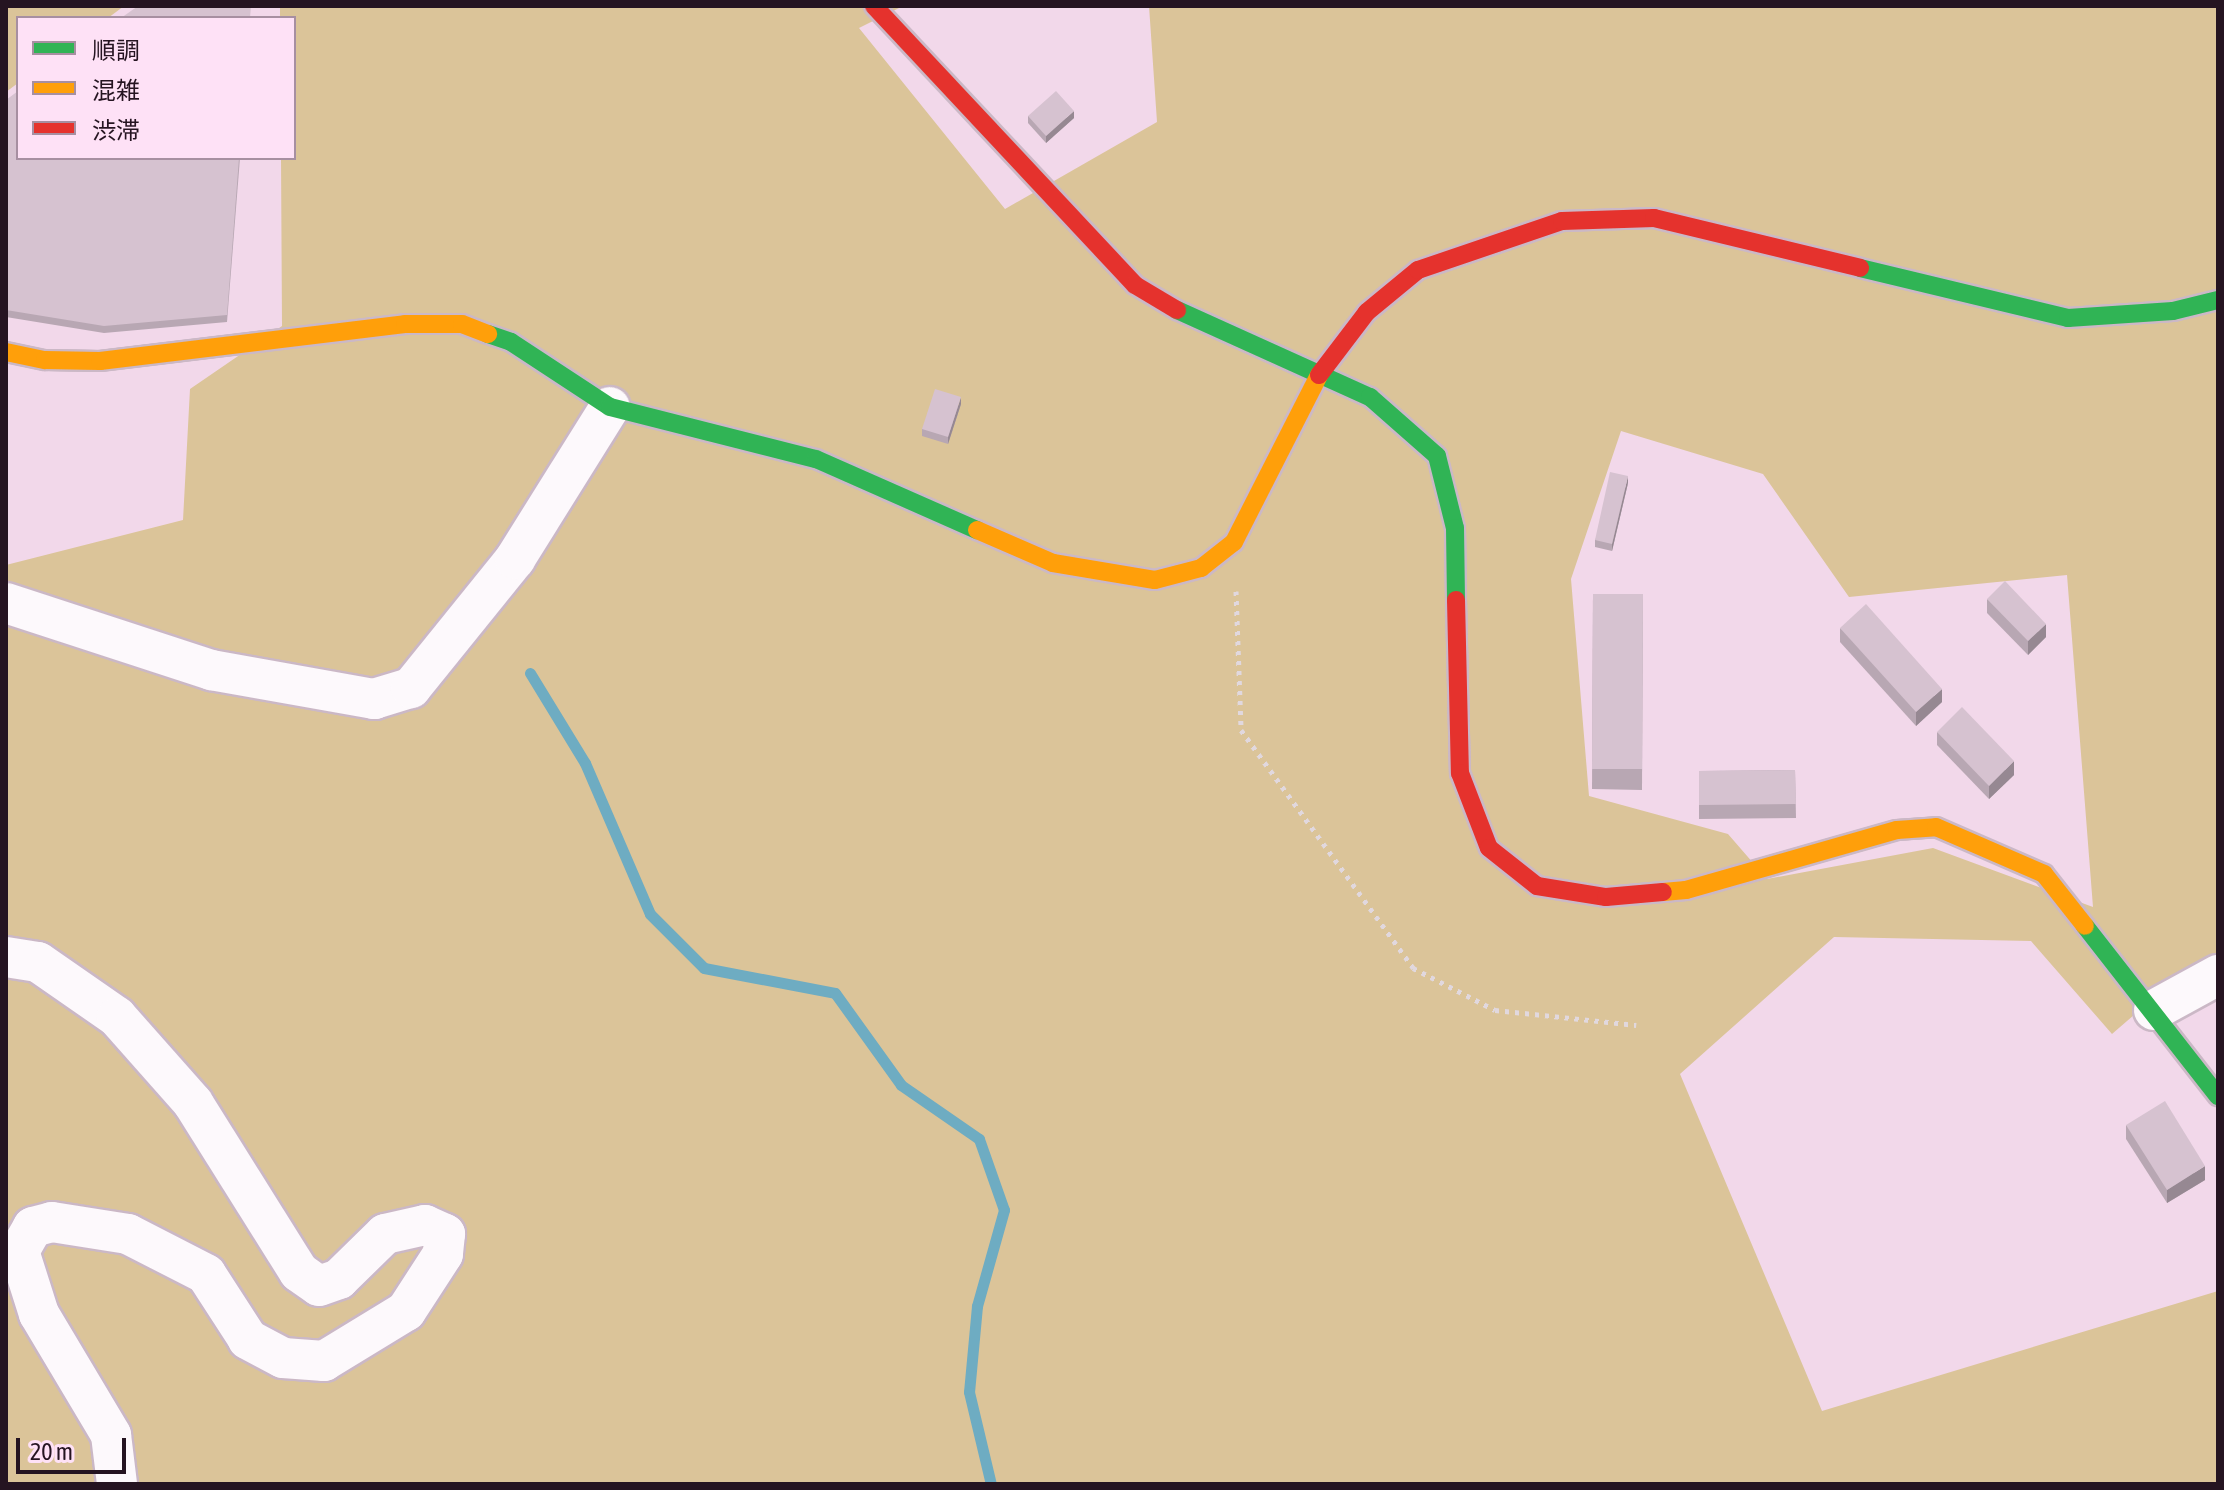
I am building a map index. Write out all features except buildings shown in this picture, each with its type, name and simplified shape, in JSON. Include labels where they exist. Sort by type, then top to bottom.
[{"type":"street","points":[[874,6],[1135,285],[1181,313],[1370,397],[1437,456],[1455,528],[1460,773],[1489,848],[1537,886],[1606,897],[1686,890],[1897,830],[1936,827],[2044,874],[2154,1010],[2218,1096]]},
{"type":"street","points":[[6,352],[45,360],[100,361],[405,324],[462,324],[511,342],[610,407],[816,459],[1053,563],[1155,580],[1201,568],[1234,542],[1319,376],[1367,312],[1418,270],[1562,221],[1654,218],[2068,318],[2173,311],[2218,300]]},
{"type":"street","points":[[6,603],[211,670],[374,699],[411,688],[515,559],[610,407]]},
{"type":"street","points":[[6,957],[38,962],[117,1017],[193,1103],[299,1272],[319,1286],[339,1279],[385,1234],[425,1225],[445,1234],[443,1254],[406,1311],[324,1361],[283,1358],[248,1339],[206,1274],[128,1234],[52,1222],[33,1227],[19,1251],[39,1314],[111,1435],[117,1484]]},
{"type":"street","points":[[2154,1010],[2218,975]]},
{"type":"path","points":[[1234,542],[1241,730],[1413,968],[1495,1010],[1636,1025]]},
{"type":"shaded area","points":[[6,6],[124,6],[111,16],[16,16],[16,84],[6,92]]},
{"type":"shaded area","points":[[280,6],[903,6],[859,28],[1005,209],[1157,122],[1149,6],[2218,6],[2218,958],[2194,963],[2112,1034],[2031,941],[1834,937],[1680,1074],[1822,1411],[2218,1291],[2218,1484],[6,1484],[6,565],[183,520],[190,389],[282,326],[281,160],[296,160],[296,16],[280,16]],"holes":[[[1621,431],[1763,474],[1849,597],[2067,575],[2093,907],[1933,848],[1767,879],[1728,834],[1589,796],[1571,579]]]},
{"type":"waterway","points":[[530,673],[585,763],[650,914],[704,968],[835,993],[901,1085],[979,1139],[1004,1210],[977,1306],[969,1392],[991,1484]]},
{"type":"traffic: fast","points":[[1860,268],[2068,318],[2173,311],[2218,300]]},
{"type":"traffic: fast","points":[[1177,310],[1370,397],[1437,456],[1455,528],[1456,600]]},
{"type":"traffic: fast","points":[[488,334],[511,342],[610,407],[816,459],[977,530]]},
{"type":"traffic: fast","points":[[2085,926],[2218,1096]]},
{"type":"traffic: slow","points":[[6,352],[45,360],[100,361],[405,324],[462,324],[488,334]]},
{"type":"traffic: slow","points":[[977,530],[1053,563],[1155,580],[1201,568],[1234,542],[1319,375]]},
{"type":"traffic: slow","points":[[1663,892],[1686,890],[1897,830],[1936,827],[2044,874],[2085,926]]},
{"type":"traffic: jam","points":[[874,6],[1135,285],[1177,310]]},
{"type":"traffic: jam","points":[[1319,375],[1367,312],[1418,270],[1562,221],[1654,218],[1860,268]]},
{"type":"traffic: jam","points":[[1456,600],[1460,773],[1489,848],[1537,886],[1606,897],[1663,892]]}]
